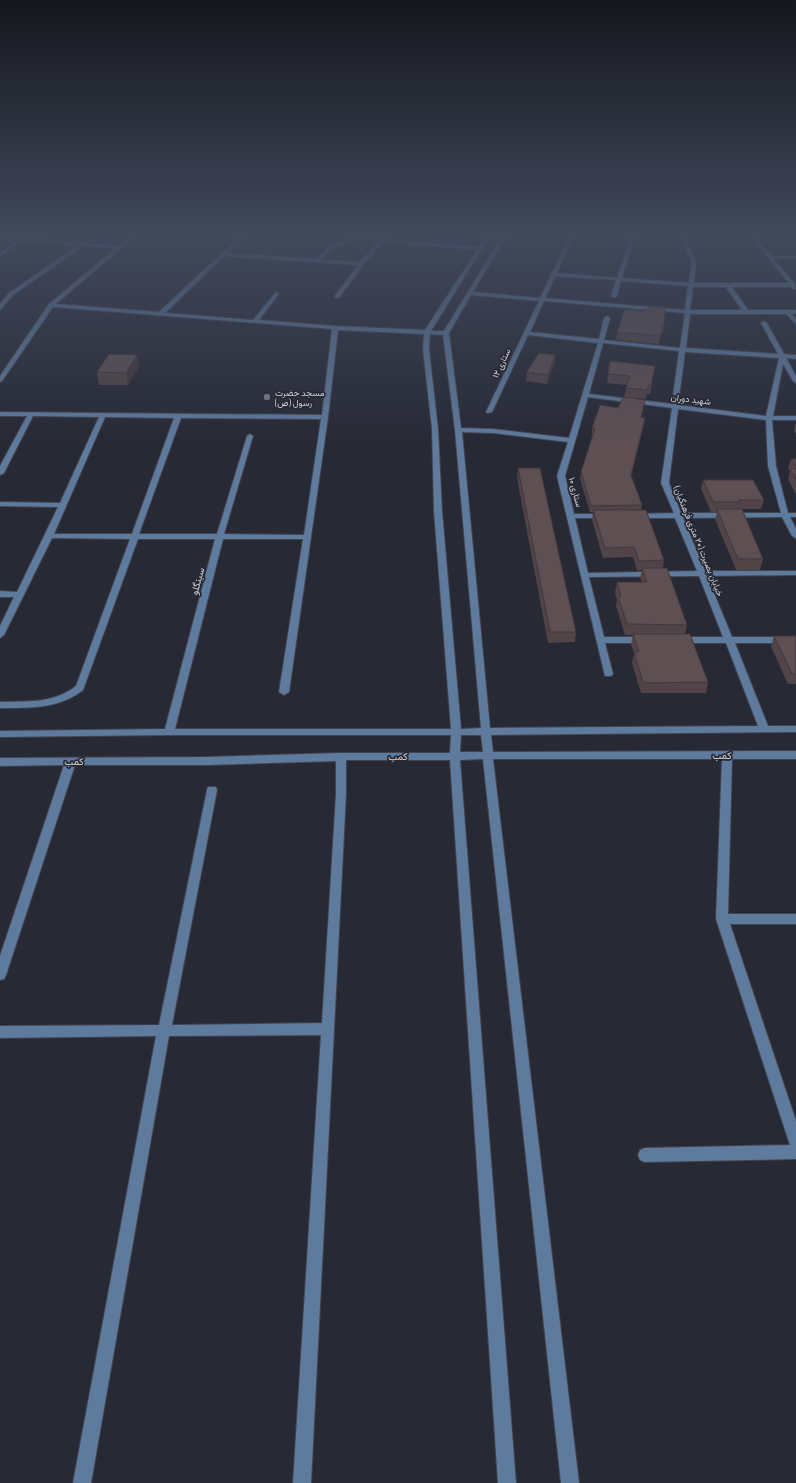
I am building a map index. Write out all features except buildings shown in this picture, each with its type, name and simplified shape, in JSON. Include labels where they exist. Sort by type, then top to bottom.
[{"type":"street","points":[[0,380],[51,305]]},
{"type":"street","points":[[54,305],[335,328],[446,333]]},
{"type":"street","points":[[160,314],[169,305]]},
{"type":"street","points":[[255,321],[267,305]]},
{"type":"street","points":[[448,305],[427,332],[426,349],[435,429],[438,511],[456,732],[455,756],[507,1483]]},
{"type":"street","points":[[462,305],[446,333],[458,430],[488,756],[570,1483]]},
{"type":"street","name":"ستاری ۱۲","points":[[489,412],[538,305]]},
{"type":"street","points":[[605,305],[688,312],[796,312]]},
{"type":"street","name":"خیابان بصیرت (۲۰ متری فرهنگیان)","points":[[689,305],[665,483],[764,729]]},
{"type":"street","points":[[741,305],[746,312]]},
{"type":"street","points":[[787,312],[796,322]]},
{"type":"street","name":"ستاری ۱۰","points":[[606,318],[601,341],[561,476],[572,516],[608,674]]},
{"type":"street","points":[[764,323],[796,380]]},
{"type":"street","points":[[284,692],[325,417],[335,328]]},
{"type":"street","points":[[525,333],[682,350],[796,357]]},
{"type":"street","points":[[782,357],[769,418],[772,466],[785,515],[796,536]]},
{"type":"street","name":"شهید دوران","points":[[585,395],[769,418],[796,418]]},
{"type":"street","points":[[0,414],[325,417]]},
{"type":"street","points":[[0,473],[31,414]]},
{"type":"street","points":[[0,634],[21,595],[49,536],[103,415]]},
{"type":"street","points":[[0,704],[60,701],[72,696],[80,688],[178,416]]},
{"type":"street","points":[[458,430],[493,431],[571,440]]},
{"type":"street","name":"سینگلو","points":[[169,732],[220,536],[250,436]]},
{"type":"street","points":[[0,504],[63,505]]},
{"type":"street","points":[[572,516],[796,515]]},
{"type":"street","points":[[49,536],[308,537]]},
{"type":"street","points":[[585,575],[796,573]]},
{"type":"street","points":[[0,594],[21,595]]},
{"type":"street","points":[[600,640],[653,640]]},
{"type":"street","points":[[668,640],[796,640]]},
{"type":"street","points":[[0,734],[796,729]]},
{"type":"street","name":"کمب","points":[[0,762],[208,761],[341,757],[796,755]]},
{"type":"street","points":[[726,756],[722,919],[796,1142]]},
{"type":"street","points":[[302,1483],[342,794],[341,757]]},
{"type":"street","points":[[0,975],[71,761]]},
{"type":"street","points":[[82,1483],[164,1030],[212,790]]},
{"type":"street","points":[[722,919],[796,919]]},
{"type":"street","points":[[0,1032],[328,1029]]},
{"type":"street","points":[[645,1155],[796,1152]]},
{"type":"place","name":"مسجد حضرت رسول (ص)","points":[[267,397]]}]
